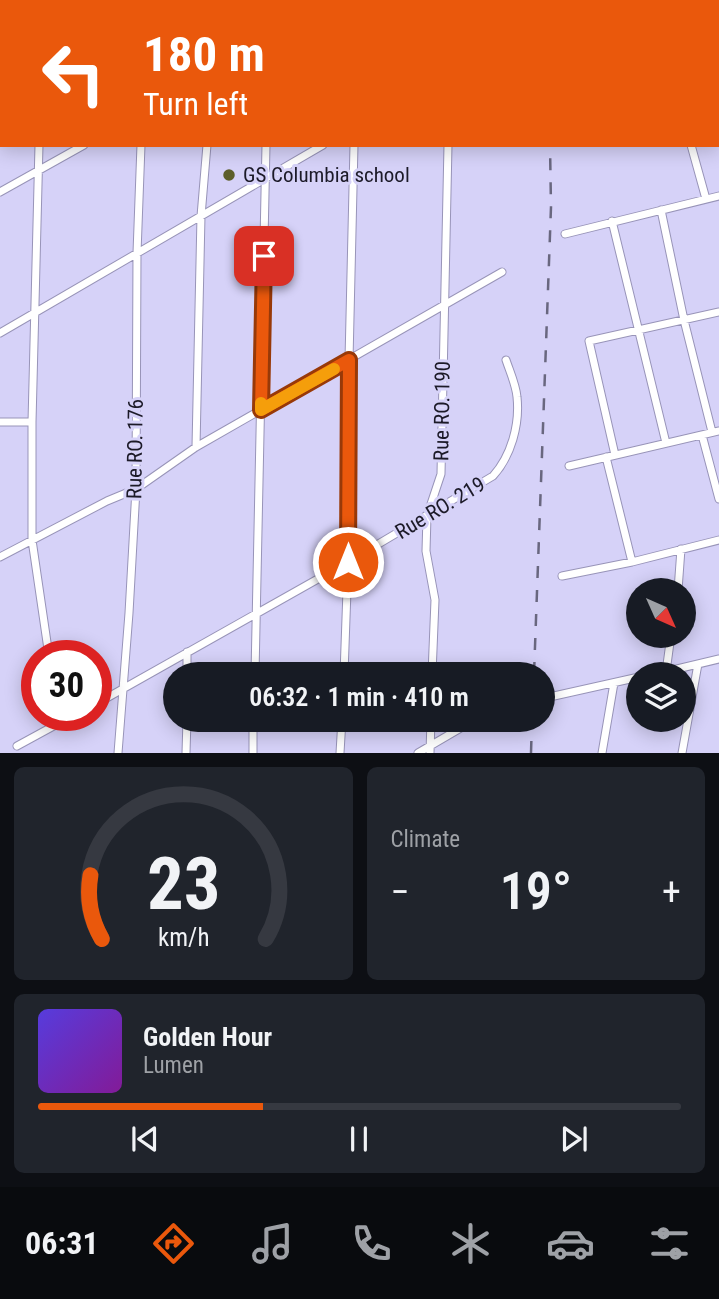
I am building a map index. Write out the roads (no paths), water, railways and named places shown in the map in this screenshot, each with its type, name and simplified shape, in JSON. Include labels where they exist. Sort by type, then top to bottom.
[{"type":"street","points":[[40,147],[32,540],[47,640]]},
{"type":"street","points":[[0,192],[81,147]]},
{"type":"street","name":"Rue RO. 176","points":[[118,753],[136,489],[137,253],[141,147]]},
{"type":"street","points":[[196,447],[201,216],[207,147]]},
{"type":"street","points":[[255,662],[266,147]]},
{"type":"street","points":[[0,333],[320,147]]},
{"type":"street","points":[[344,662],[355,147]]},
{"type":"street","name":"Rue RO. 190","points":[[432,662],[435,600],[426,551],[426,516],[441,474],[448,147]]},
{"type":"street","points":[[692,147],[706,200]]},
{"type":"street","points":[[565,234],[719,197]]},
{"type":"street","points":[[569,466],[716,431],[684,320],[661,210]]},
{"type":"street","points":[[612,221],[666,443]]},
{"type":"street","points":[[0,557],[107,501],[136,489],[196,447],[502,272]]},
{"type":"street","points":[[632,562],[589,341],[719,312]]},
{"type":"street","name":"Rue RO. 219","points":[[112,694],[348,562],[493,476],[511,450],[518,406],[506,360]]},
{"type":"street","points":[[0,422],[33,422]]},
{"type":"street","points":[[702,435],[719,499]]},
{"type":"street","points":[[562,576],[719,540]]},
{"type":"street","points":[[679,578],[681,549]]},
{"type":"street","points":[[187,652],[187,662]]},
{"type":"street","points":[[682,753],[698,664],[719,659]]},
{"type":"street","points":[[555,696],[626,680]]},
{"type":"street","points":[[602,753],[614,683]]},
{"type":"street","points":[[17,746],[40,731]]},
{"type":"street","points":[[186,753],[187,732]]},
{"type":"street","points":[[253,732],[253,753]]},
{"type":"street","points":[[340,753],[341,732]]},
{"type":"street","points":[[418,753],[430,749],[456,732]]},
{"type":"railway","points":[[534,662],[551,207],[550,147]]},
{"type":"railway","points":[[531,753],[532,732]]},
{"type":"place","name":"GS Columbia school","points":[[229,175]]}]
